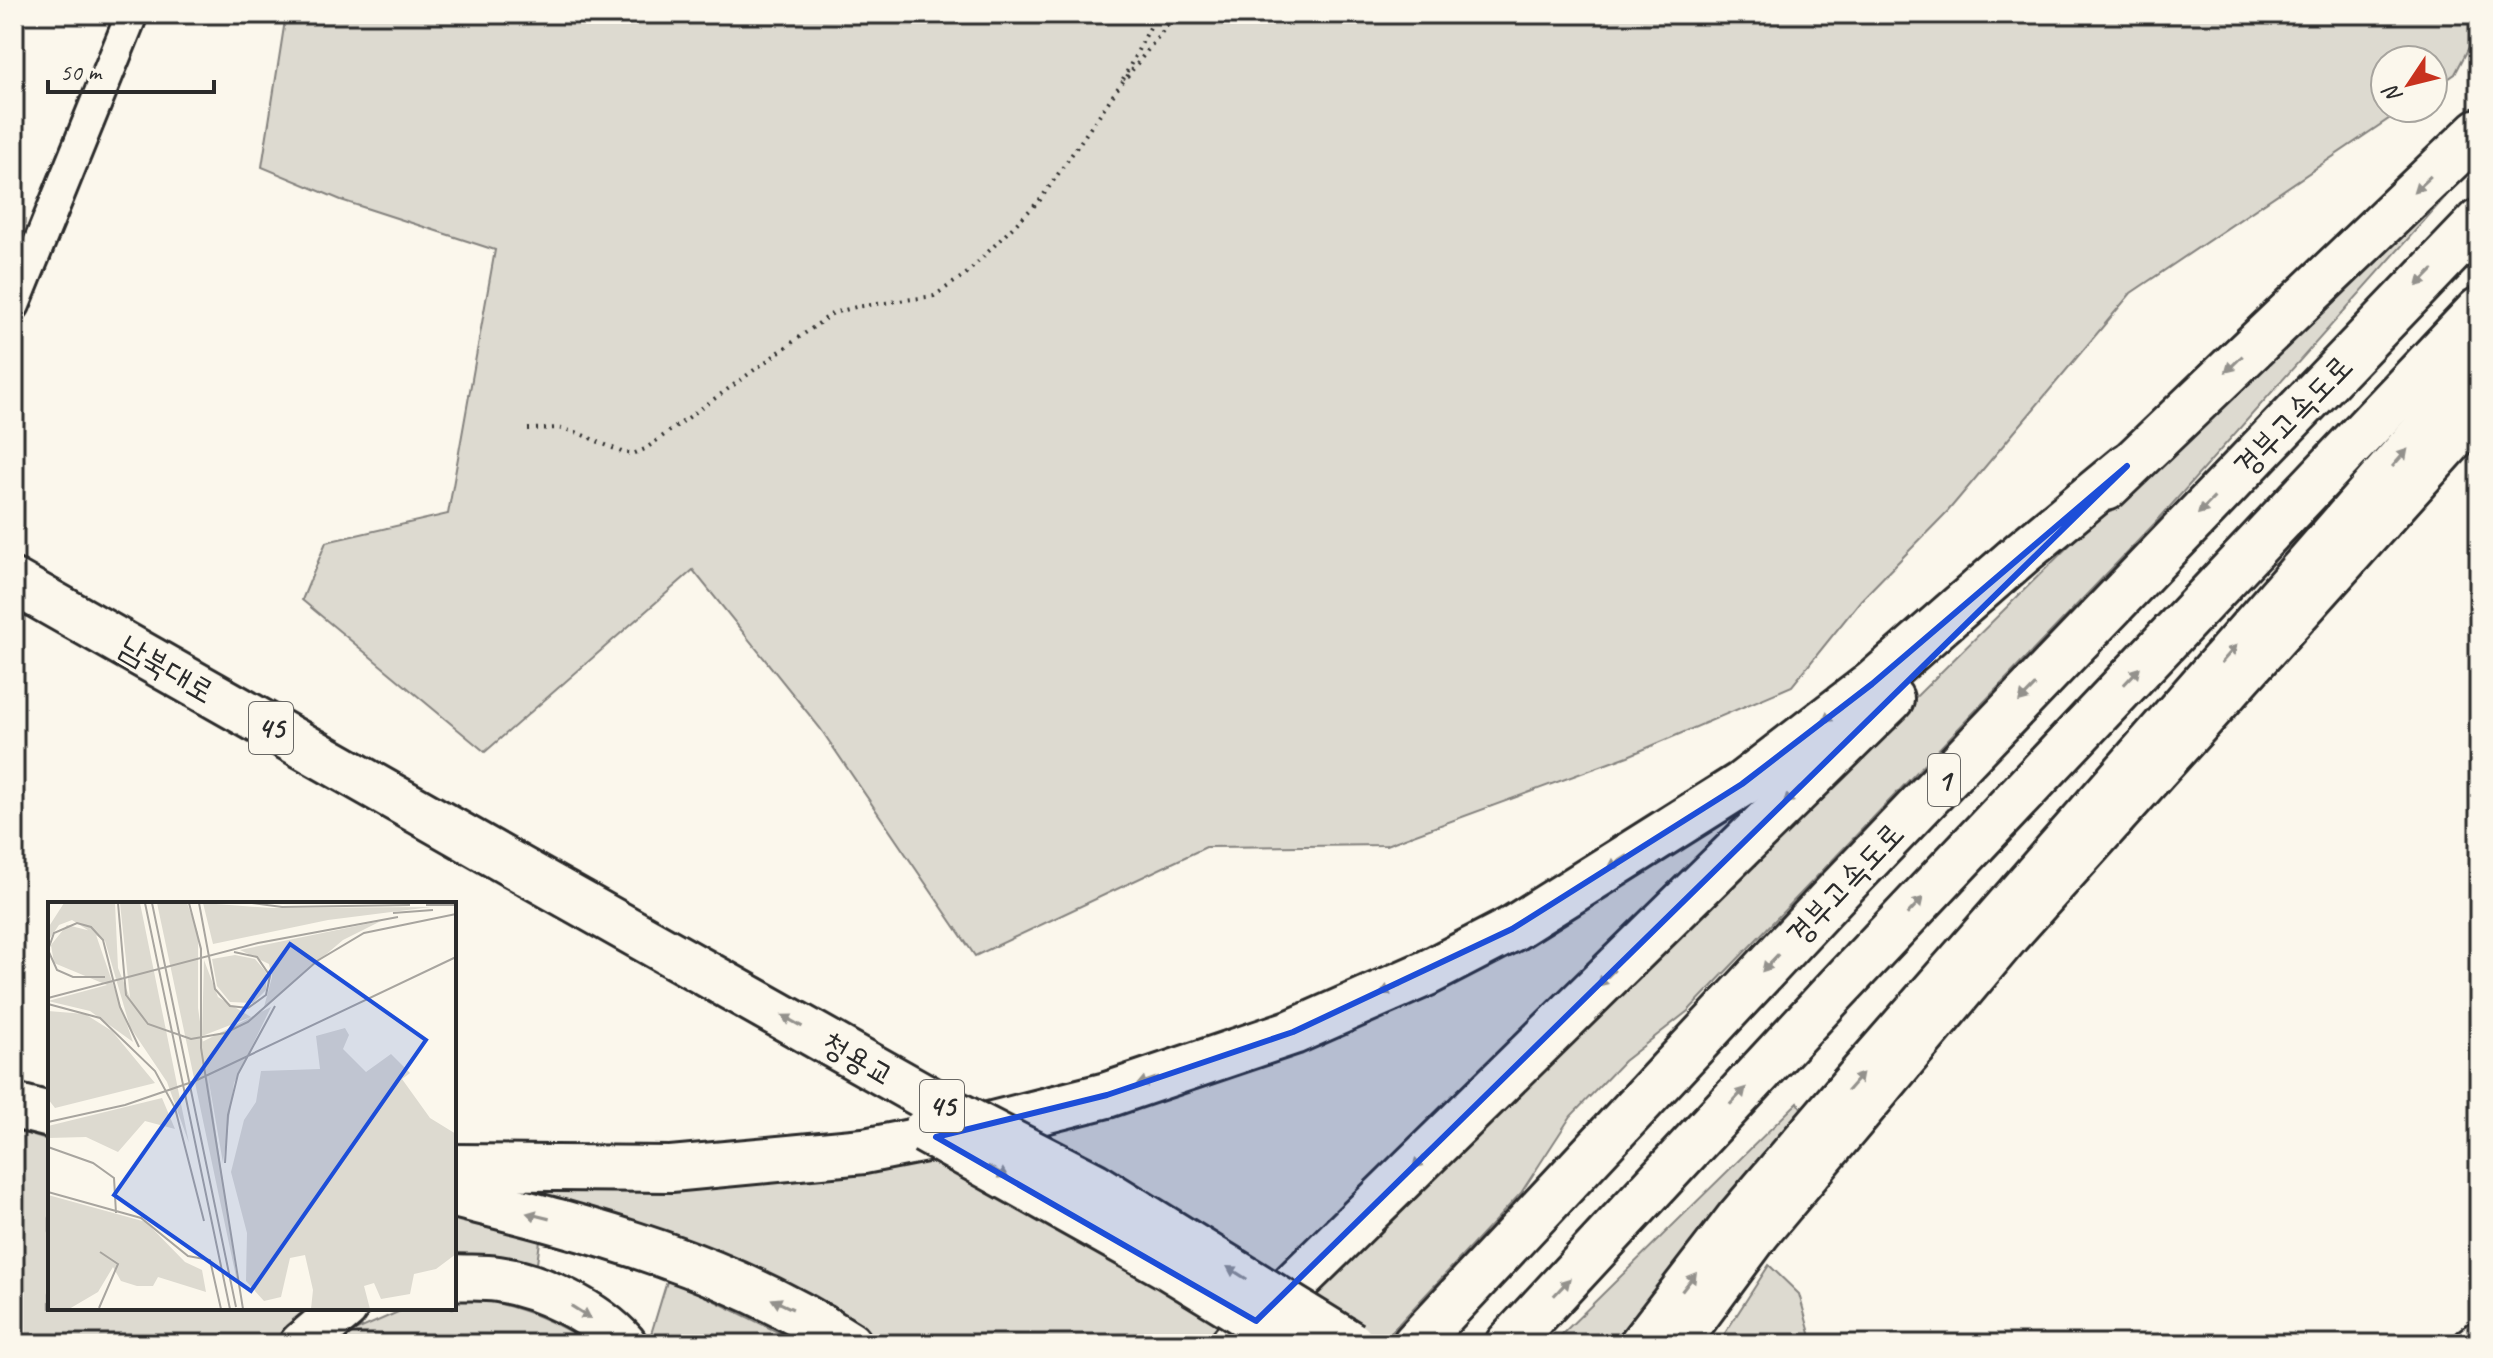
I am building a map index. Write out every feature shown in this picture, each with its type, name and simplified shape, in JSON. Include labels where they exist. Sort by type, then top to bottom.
[{"type":"highway","points":[[1233,1344],[2127,466],[2479,131]]},
{"type":"highway","name":"경부고속도로","points":[[1415,1344],[1839,890],[2479,222]]},
{"type":"highway","name":"경부고속도로","points":[[1508,1344],[1845,980],[2479,310]]},
{"type":"highway","points":[[1642,1344],[1739,1218],[1821,1122],[2479,368]]},
{"type":"highway","points":[[456,1167],[671,1169],[864,1151],[957,1133],[1107,1095],[1293,1032],[1427,973],[1512,929],[1742,784],[1872,684],[2127,466]]},
{"type":"highway","name":"남북대로","points":[[14,582],[523,885]]},
{"type":"highway","name":"남북대로","points":[[14,613],[523,885]]},
{"type":"highway","name":"청용교","points":[[523,885],[1294,1344]]},
{"type":"highway","name":"청용교","points":[[523,885],[1094,1185],[1351,1344]]},
{"type":"highway","points":[[14,1106],[48,1114]]},
{"type":"highway","points":[[456,1196],[580,1227],[716,1273],[803,1314],[849,1344]]},
{"type":"highway","points":[[456,1277],[498,1279],[543,1290],[585,1313],[624,1344]]},
{"type":"highway","points":[[302,1344],[343,1310]]},
{"type":"street","points":[[14,305],[132,14]]},
{"type":"street","points":[[1684,1344],[1763,1237],[2013,939],[2479,420]]},
{"type":"street","points":[[2469,1344],[2479,1336]]},
{"type":"path","points":[[1118,88],[1157,14]]},
{"type":"path","points":[[528,429],[558,428],[576,432],[633,454],[657,442],[833,313],[856,307],[925,299],[943,292],[966,274],[1040,200],[1118,88],[1176,14]]},
{"type":"highlighted area","points":[[2127,466],[2062,532],[1256,1321],[936,1137],[1107,1095],[1293,1032],[1512,929],[1742,784],[1872,684]]},
{"type":"shaded area","points":[[286,14],[2479,14],[2479,28],[2455,74],[2449,78],[2449,44],[2369,44],[2369,124],[2381,124],[2131,293],[1948,511],[1861,600],[1792,686],[1628,756],[1386,845],[1206,847],[975,956],[820,728],[693,570],[485,752],[302,600],[326,542],[448,514],[495,250],[341,200],[262,167]]},
{"type":"shaded area","points":[[2479,159],[2158,520],[1688,1011],[1624,1061],[1571,1116],[1521,1193],[1380,1344],[1252,1344],[1773,838],[2179,437]]},
{"type":"shaded area","points":[[1783,779],[1210,1344],[881,1344],[788,1291],[510,1190],[689,1178],[1187,1081]]},
{"type":"shaded area","points":[[1798,1102],[1802,1110],[1611,1344],[1552,1344]]},
{"type":"shaded area","points":[[14,1130],[48,1140],[48,1310],[318,1310],[297,1323],[280,1344],[14,1344]]},
{"type":"shaded area","points":[[456,1219],[541,1234],[535,1278],[456,1261]]},
{"type":"shaded area","points":[[1769,1265],[1799,1294],[1813,1344],[1718,1344]]},
{"type":"shaded area","points":[[668,1278],[802,1344],[648,1344]]},
{"type":"shaded area","points":[[485,1300],[514,1308],[564,1328],[589,1344],[339,1344],[350,1333],[402,1310],[456,1310],[456,1301]]}]
